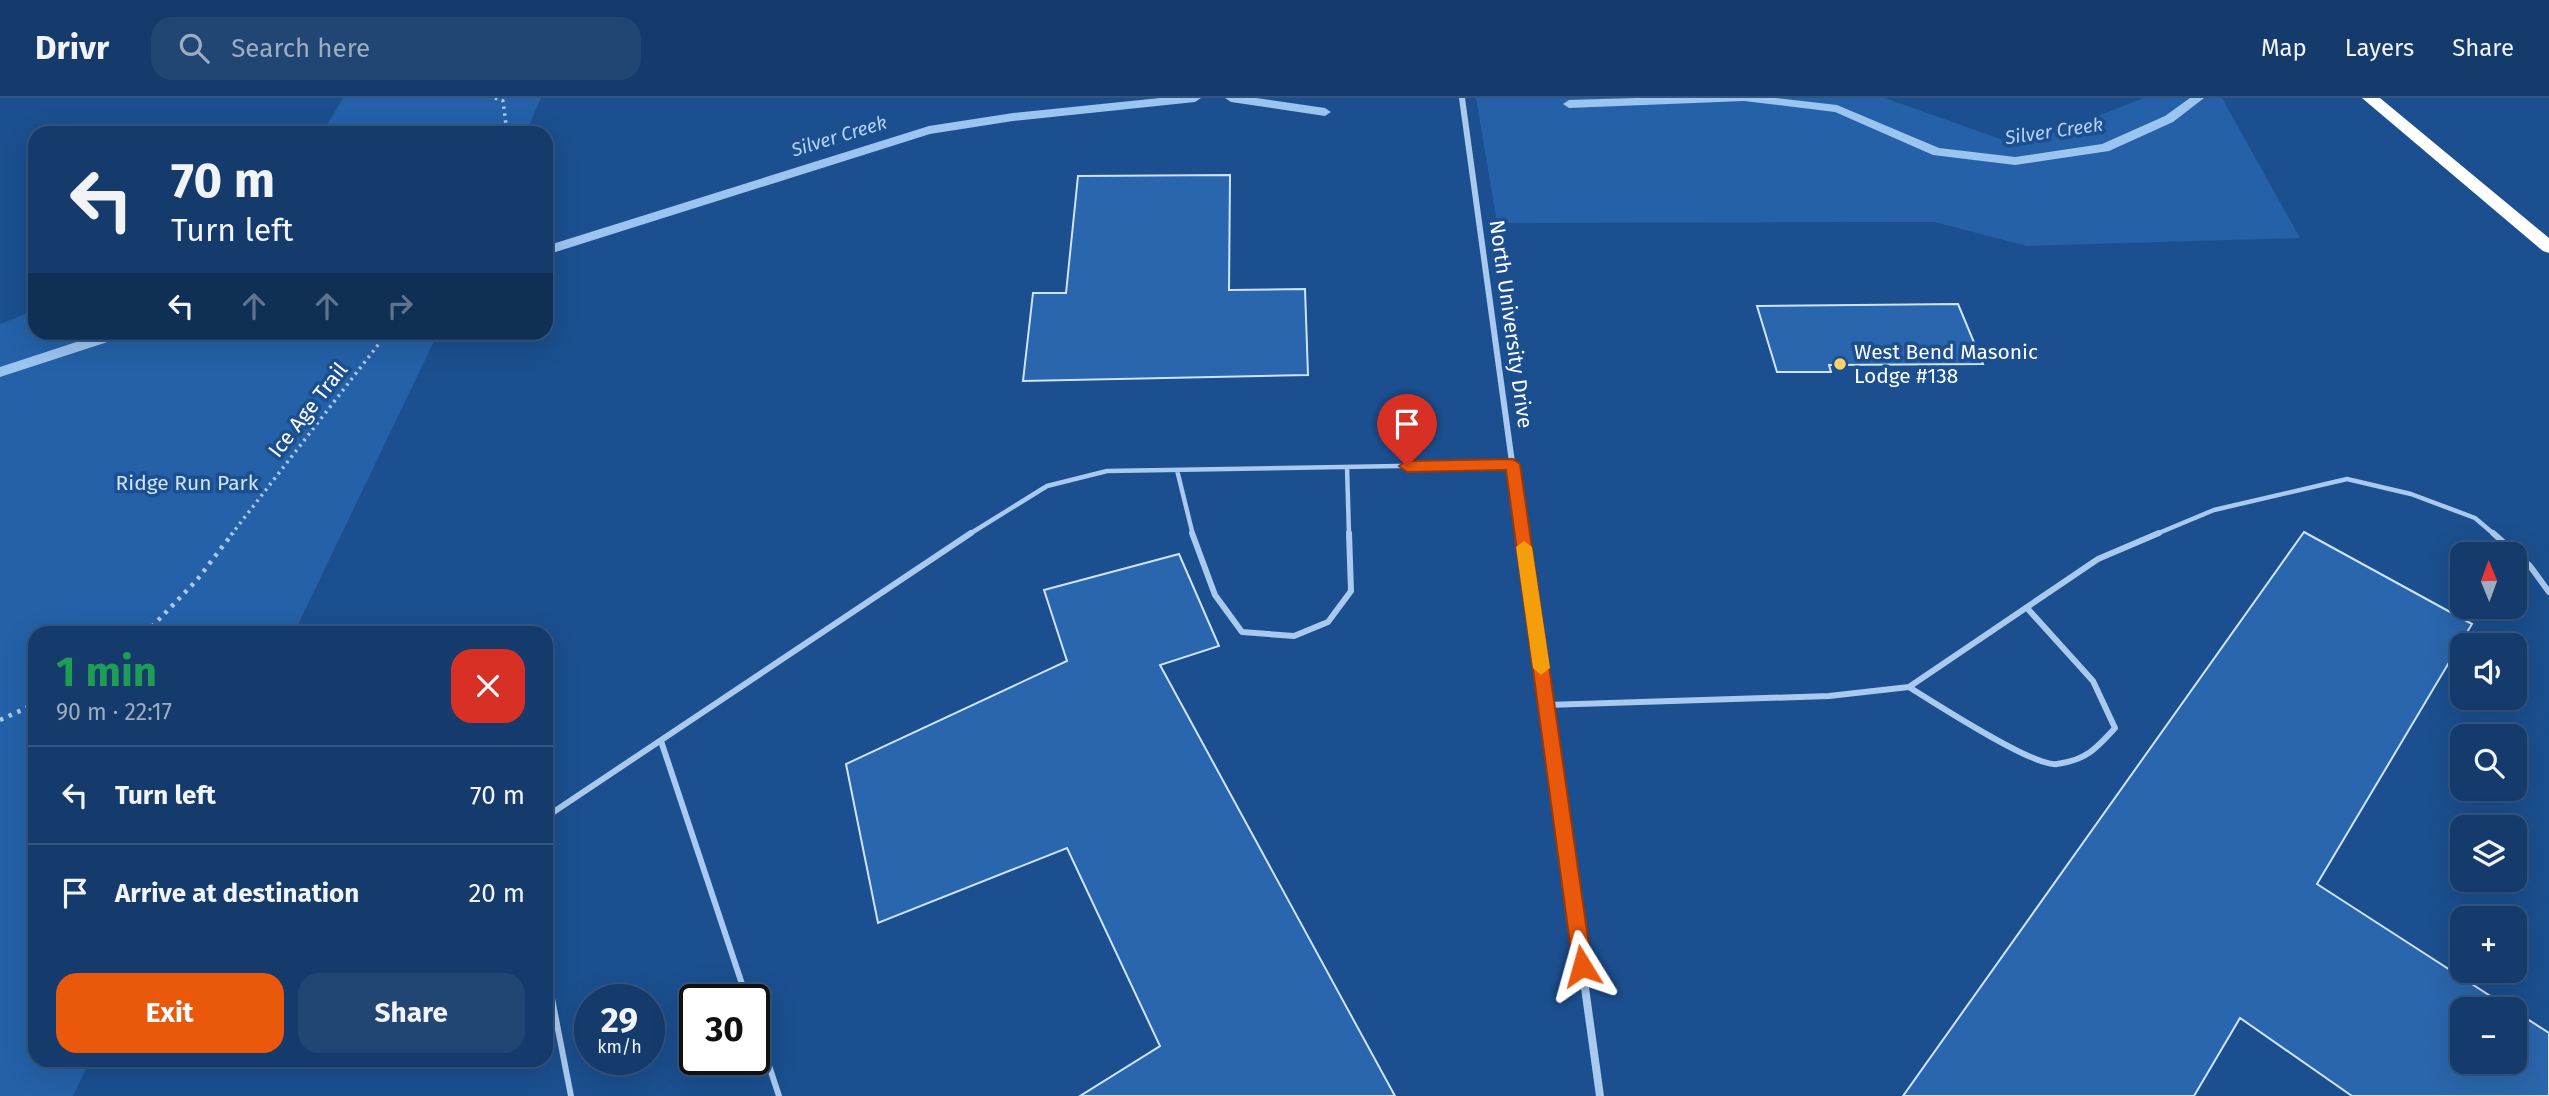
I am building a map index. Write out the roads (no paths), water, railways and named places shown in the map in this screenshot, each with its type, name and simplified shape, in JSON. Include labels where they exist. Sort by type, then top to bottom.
[{"type":"highway","points":[[2370,98],[2549,247]]},
{"type":"street","name":"North University Drive","points":[[1462,98],[1600,1096]]},
{"type":"lane","points":[[553,812],[991,520],[1047,486],[1107,471],[1513,464]]},
{"type":"lane","points":[[1177,470],[1194,540],[1215,596],[1242,632],[1294,636],[1328,622],[1351,591],[1347,467]]},
{"type":"lane","points":[[1547,705],[1829,696],[1909,687],[2098,559],[2214,510],[2347,479],[2411,494],[2475,518],[2530,566],[2549,592]]},
{"type":"lane","points":[[1909,687],[1986,735],[2054,765],[2090,755],[2115,728],[2093,681],[2027,608]]},
{"type":"lane","points":[[661,741],[742,984]]},
{"type":"lane","points":[[553,1004],[571,1096]]},
{"type":"lane","points":[[770,1069],[779,1096]]},
{"type":"waterway","name":"Silver Creek","points":[[553,249],[929,130],[1013,117],[1195,98]]},
{"type":"waterway","name":"Silver Creek","points":[[1231,98],[1325,112]]},
{"type":"waterway","name":"Silver Creek","points":[[1569,104],[1741,98]]},
{"type":"waterway","name":"Silver Creek","points":[[1746,98],[1837,109],[1937,152],[2015,161],[2105,148],[2169,119],[2198,98]]},
{"type":"waterway","name":"Silver Creek","points":[[0,372],[99,340]]},
{"type":"place","name":"West Bend Masonic Lodge #138","points":[[1840,364]]},
{"type":"park label","name":"Ridge Run Park","points":[[187,483]]}]
